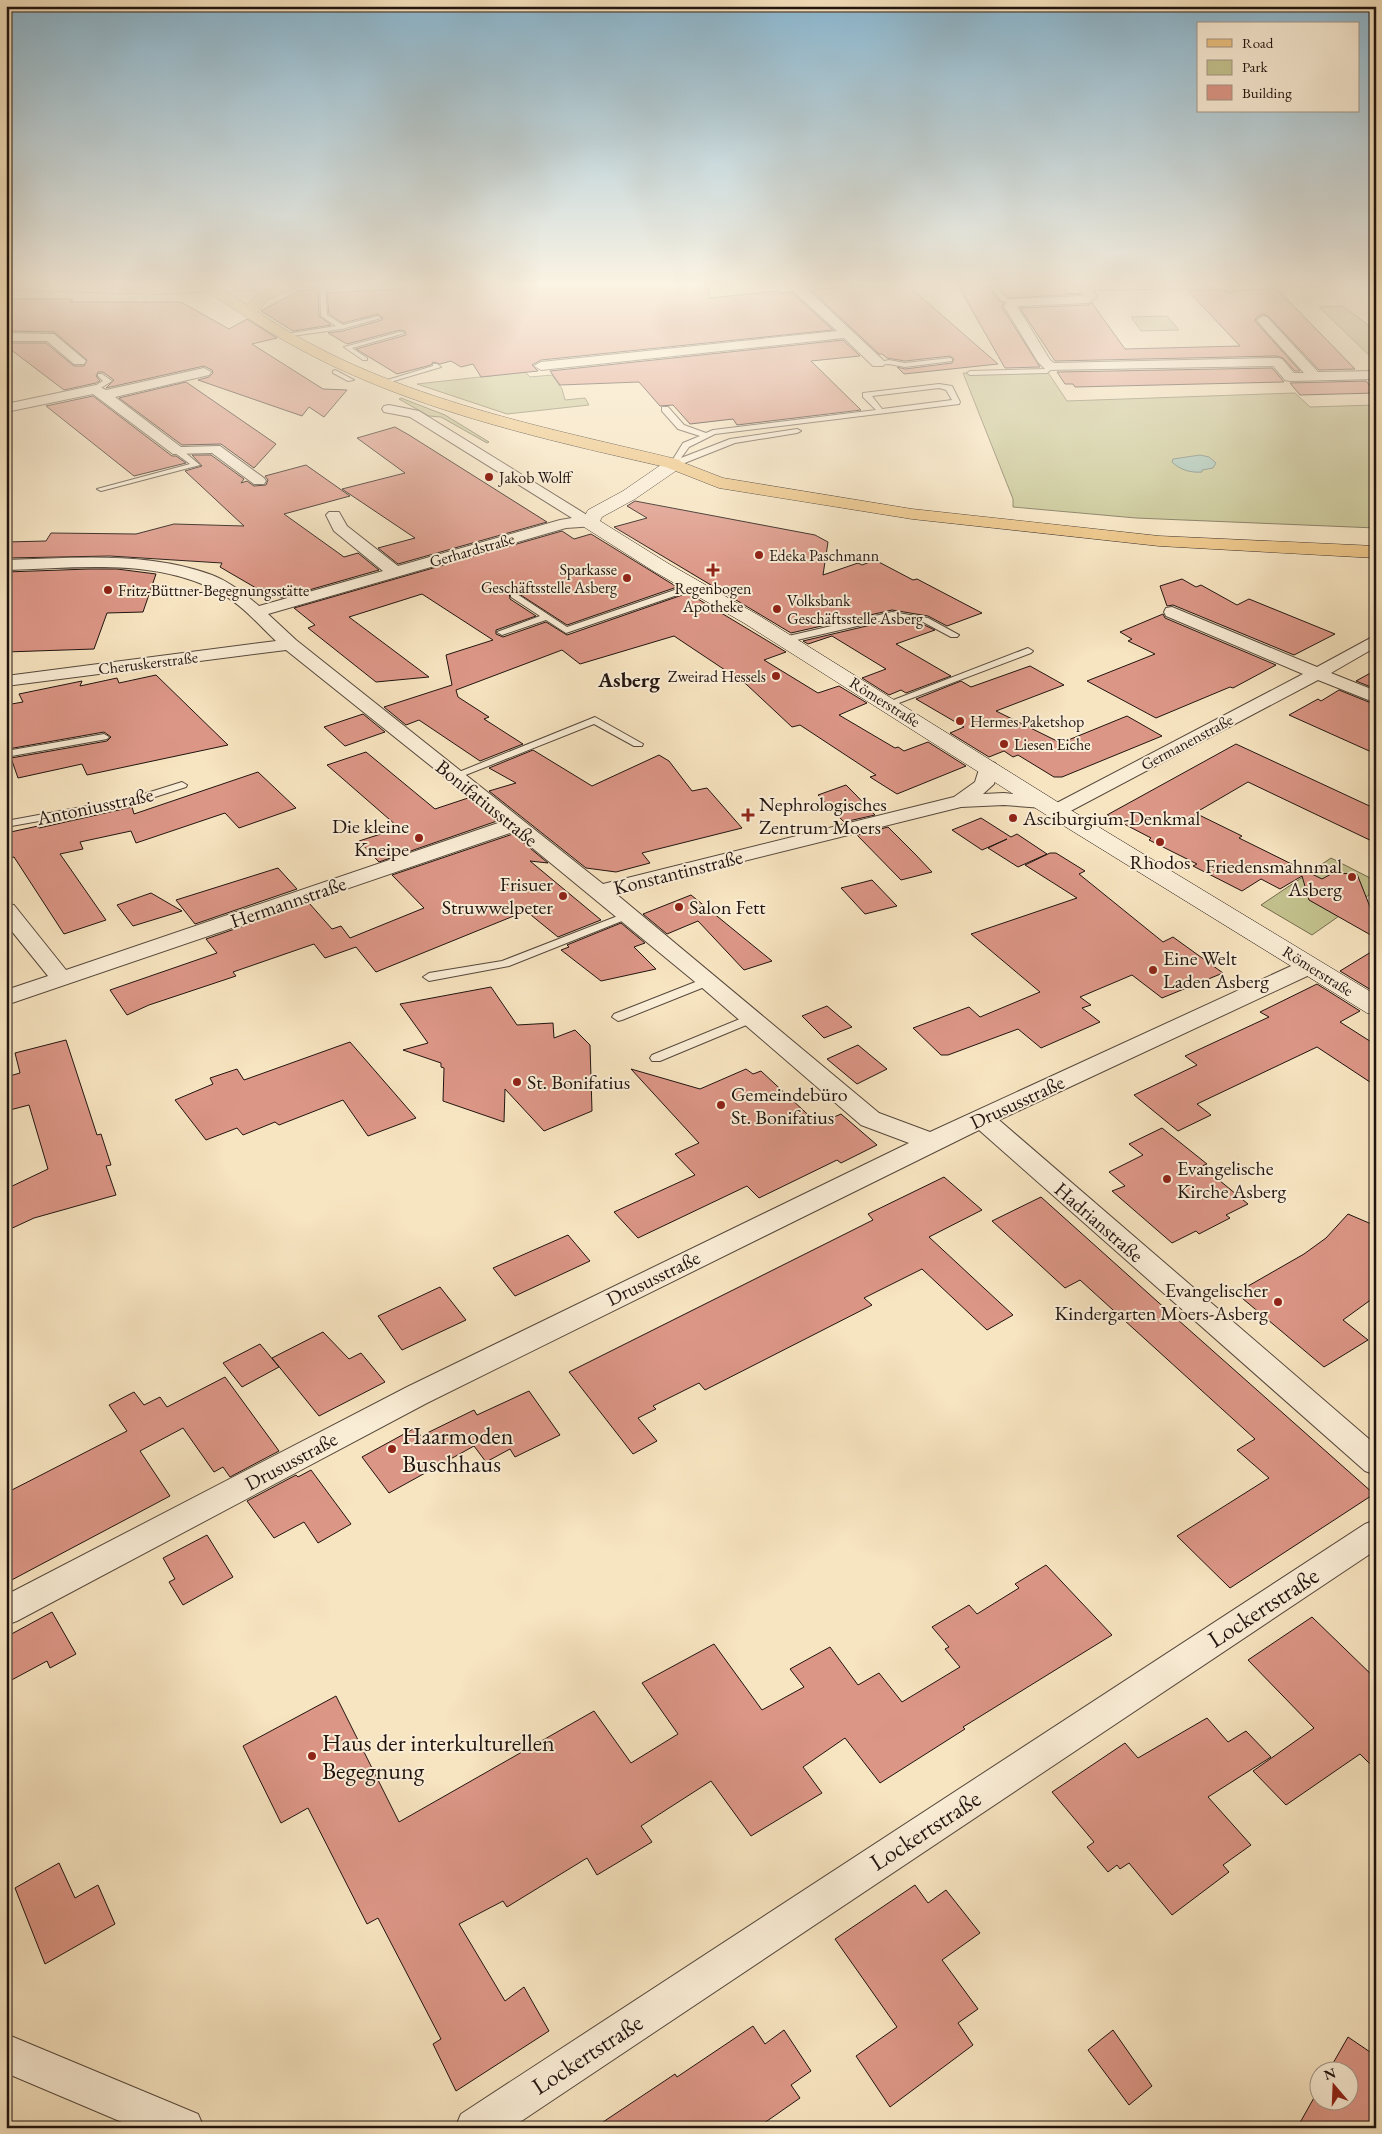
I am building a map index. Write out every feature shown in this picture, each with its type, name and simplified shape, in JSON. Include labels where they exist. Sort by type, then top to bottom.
[{"type":"main road","points":[[385,382],[530,429],[590,445],[674,464],[824,488],[1032,515],[1210,530],[1376,536]]},
{"type":"main road","points":[[674,464],[719,483],[931,516],[1035,529],[1159,541],[1376,552]]},
{"type":"street","points":[[6,408],[100,386],[133,382]]},
{"type":"street","points":[[100,386],[178,451],[215,449],[259,481]]},
{"type":"street","name":"Römerstraße","points":[[389,409],[414,414],[662,568],[695,586],[888,704],[1049,807],[1376,1007]]},
{"type":"street","points":[[590,523],[594,514],[629,495],[674,464]]},
{"type":"street","points":[[334,515],[340,528],[395,572]]},
{"type":"street","name":"Gerhardstraße","points":[[255,612],[565,523],[590,523]]},
{"type":"street","name":"Bonifatiusstraße","points":[[6,565],[96,563],[151,566],[172,569],[208,579],[229,591],[290,644],[513,825],[599,891],[870,1119],[931,1142]]},
{"type":"street","points":[[1172,612],[1376,698]]},
{"type":"street","name":"Germanenstraße","points":[[1049,807],[1318,673],[1376,640]]},
{"type":"street","name":"Cheruskerstraße","points":[[6,681],[290,644]]},
{"type":"street","name":"Konstantinstraße","points":[[961,801],[984,784],[988,767]]},
{"type":"street","name":"Konstantinstraße","points":[[599,891],[961,801],[1004,799],[1049,807]]},
{"type":"street","name":"Hermannstraße","points":[[6,998],[513,825]]},
{"type":"street","points":[[6,910],[62,978]]},
{"type":"street","name":"Drususstraße","points":[[6,1611],[416,1395],[981,1118],[1310,966]]},
{"type":"street","name":"Hadrianstraße","points":[[981,1118],[1376,1463]]},
{"type":"street","name":"Lockertstraße","points":[[475,2128],[1376,1533]]},
{"type":"street","points":[[6,2053],[184,2128]]},
{"type":"lane","points":[[674,464],[686,445],[705,435],[722,430],[956,402],[949,388],[939,386],[866,395],[880,411]]},
{"type":"lane","points":[[666,409],[681,427],[705,435]]},
{"type":"lane","points":[[674,464],[733,441],[797,432],[789,422]]},
{"type":"lane","points":[[101,489],[196,465],[178,451]]},
{"type":"lane","points":[[514,595],[566,630],[695,586]]},
{"type":"lane","points":[[784,640],[892,615],[924,620],[954,635]]},
{"type":"lane","points":[[502,632],[547,617]]},
{"type":"lane","points":[[888,704],[1028,651]]},
{"type":"lane","points":[[454,776],[595,720],[638,744]]},
{"type":"lane","points":[[6,754],[104,737]]},
{"type":"lane","name":"Antoniusstraße","points":[[6,824],[133,801],[182,785]]},
{"type":"lane","points":[[429,977],[505,964],[628,915]]},
{"type":"lane","points":[[618,1017],[708,981]]},
{"type":"lane","points":[[656,1058],[752,1018]]},
{"type":"green space","points":[[439,382],[557,382],[562,389],[565,400],[585,398],[589,405],[507,414],[417,384]]},
{"type":"green space","points":[[966,382],[1054,382],[1067,401],[1295,393],[1310,407],[1376,405],[1376,528],[1136,518],[1013,507],[1013,499]]},
{"type":"green space","points":[[401,398],[445,415],[489,442],[487,443],[441,417],[429,416],[399,399]]},
{"type":"green space","points":[[1331,858],[1376,881],[1376,890],[1312,935],[1261,905]]},
{"type":"shaded area","points":[[1200,455],[1209,457],[1216,463],[1213,468],[1202,470],[1202,472],[1194,472],[1182,469],[1172,462],[1173,459]]},
{"type":"building","points":[[53,382],[99,382],[96,383],[64,390]]},
{"type":"building","points":[[112,382],[135,382],[106,388]]},
{"type":"building","points":[[186,382],[276,444],[254,468],[221,444],[182,445],[119,398]]},
{"type":"building","points":[[203,382],[311,382],[323,389],[347,390],[324,417],[309,407],[302,416]]},
{"type":"building","points":[[558,382],[832,382],[861,410],[737,425],[733,419],[690,424],[673,405],[660,406],[639,382],[560,385]]},
{"type":"building","points":[[1063,382],[1284,382],[1075,387],[1073,384],[1065,384]]},
{"type":"building","points":[[1366,382],[1376,393],[1300,395],[1290,383]]},
{"type":"building","points":[[93,396],[172,456],[176,456],[186,463],[134,476],[46,406]]},
{"type":"building","points":[[395,427],[547,522],[398,564],[378,548],[415,538],[342,489],[405,473],[357,438]]},
{"type":"building","points":[[192,455],[211,455],[244,479],[241,483],[247,481],[254,486],[266,485],[268,480],[265,476],[306,465],[350,496],[284,514],[344,557],[358,553],[379,570],[281,598],[269,589],[256,588],[220,567],[222,563],[110,556],[6,558],[6,542],[46,541],[51,533],[136,534],[174,524],[244,526],[185,471],[202,466]]},
{"type":"building","points":[[635,501],[815,535],[828,542],[823,575],[858,563],[862,565],[875,560],[913,580],[917,579],[982,613],[947,626],[928,616],[892,610],[791,633],[614,527],[647,518],[627,506]]},
{"type":"building","points":[[562,531],[574,539],[591,534],[677,587],[567,625],[513,590],[509,592],[510,599],[536,616],[496,630],[496,634],[503,637],[546,622],[567,635],[688,593],[786,652],[764,660],[818,693],[839,686],[867,703],[839,715],[895,748],[898,747],[904,751],[928,742],[966,766],[897,794],[870,777],[876,775],[800,725],[792,727],[746,684],[674,636],[580,664],[562,650],[456,690],[458,697],[489,717],[484,719],[523,744],[480,761],[419,720],[406,725],[384,707],[452,685],[446,655],[493,640],[422,594],[349,617],[429,677],[376,682],[308,628],[315,625],[294,608]]},
{"type":"building","points":[[117,569],[156,574],[143,612],[107,613],[94,649],[6,652],[6,572]]},
{"type":"building","points":[[1182,579],[1196,587],[1201,585],[1237,605],[1249,599],[1335,634],[1294,655],[1173,605],[1167,606],[1160,586]]},
{"type":"building","points":[[1163,614],[1165,618],[1276,665],[1233,688],[1230,687],[1156,718],[1087,681],[1155,654],[1128,641],[1132,639],[1120,632]]},
{"type":"building","points":[[892,620],[922,624],[935,630],[896,644],[951,676],[906,693],[901,690],[889,695],[862,678],[886,669],[832,636],[808,644],[803,641]]},
{"type":"building","points":[[1030,666],[1064,685],[996,711],[1061,743],[1127,716],[1162,736],[1062,777],[1054,777],[1018,755],[1013,757],[1004,751],[989,757],[950,733],[964,727],[916,699],[961,681],[971,687]]},
{"type":"building","points":[[1376,670],[1376,689],[1356,681]]},
{"type":"building","points":[[156,675],[228,745],[87,775],[82,764],[18,778],[11,758],[107,741],[111,737],[104,732],[8,749],[6,705],[23,702],[19,694],[82,681],[80,686],[117,678],[119,683]]},
{"type":"building","points":[[1339,690],[1376,705],[1376,754],[1289,715],[1318,699],[1321,701]]},
{"type":"building","points":[[363,714],[385,732],[345,746],[324,727]]},
{"type":"building","points":[[1236,744],[1376,809],[1376,843],[1248,782],[1195,813],[1242,836],[1239,838],[1322,879],[1333,873],[1357,874],[1376,922],[1376,938],[1309,900],[1302,876],[1280,889],[1261,879],[1242,891],[1193,866],[1197,864],[1149,840],[1151,838],[1107,815]]},
{"type":"building","points":[[533,750],[592,786],[659,755],[669,761],[692,791],[707,788],[742,828],[642,853],[650,863],[616,872],[586,868],[489,791],[516,783],[489,768]]},
{"type":"building","points":[[366,752],[435,809],[468,798],[497,821],[379,862],[359,841],[387,832],[386,830],[397,826],[327,765]]},
{"type":"building","points":[[258,772],[296,808],[239,828],[225,813],[136,843],[131,831],[80,842],[83,849],[60,854],[106,920],[64,934],[14,857],[6,859],[6,833],[38,826],[39,828],[132,807],[134,814]]},
{"type":"building","points":[[846,785],[875,815],[844,822],[818,795]]},
{"type":"building","points":[[981,818],[1011,837],[1017,834],[1047,854],[1018,867],[988,848],[1007,839],[982,850],[952,830]]},
{"type":"building","points":[[888,827],[932,872],[901,880],[857,835]]},
{"type":"building","points":[[513,834],[548,863],[530,861],[601,920],[558,937],[526,911],[376,972],[356,947],[325,958],[314,944],[233,972],[236,976],[149,1005],[127,1015],[110,990],[217,953],[206,939],[309,903],[332,929],[341,926],[350,938],[424,908],[392,875]]},
{"type":"building","points":[[1050,853],[1056,853],[1085,871],[1079,874],[1163,942],[1173,937],[1223,973],[1162,998],[1132,975],[1080,997],[1091,1005],[1082,1008],[1100,1022],[1041,1048],[1018,1029],[948,1055],[941,1055],[913,1028],[969,1007],[980,1017],[1040,992],[971,934],[1077,898],[1025,865]]},
{"type":"building","points":[[278,868],[297,889],[195,924],[176,900]]},
{"type":"building","points":[[872,880],[897,906],[865,914],[841,888]]},
{"type":"building","points":[[151,893],[182,911],[133,926],[117,905]]},
{"type":"building","points":[[691,895],[772,961],[744,970],[698,921],[667,934],[643,914]]},
{"type":"building","points":[[621,923],[645,943],[634,947],[656,969],[601,981],[561,950],[569,947],[567,945]]},
{"type":"building","points":[[1376,949],[1376,993],[1340,971]]},
{"type":"building","points":[[1317,984],[1360,1011],[1340,1022],[1376,1045],[1376,1086],[1317,1047],[1197,1104],[1211,1115],[1178,1131],[1134,1095],[1197,1065],[1185,1056],[1269,1017],[1260,1012]]},
{"type":"building","name":"St. Bonifatius","points":[[491,987],[517,1025],[553,1023],[554,1038],[575,1030],[590,1045],[592,1111],[544,1131],[505,1089],[504,1122],[443,1101],[444,1068],[441,1067],[441,1063],[403,1050],[428,1043],[400,1004]]},
{"type":"building","points":[[827,1006],[852,1027],[824,1038],[802,1016]]},
{"type":"building","points":[[66,1040],[97,1135],[101,1134],[111,1165],[106,1166],[116,1195],[34,1218],[6,1231],[6,1189],[48,1169],[29,1105],[6,1111],[6,1077],[20,1073],[15,1053]]},
{"type":"building","points":[[350,1042],[416,1118],[368,1136],[343,1100],[279,1125],[275,1122],[243,1135],[237,1128],[206,1140],[175,1100],[213,1084],[210,1078],[237,1069],[244,1080]]},
{"type":"building","points":[[858,1045],[887,1069],[857,1084],[827,1059]]},
{"type":"building","points":[[631,1069],[700,1089],[746,1069],[753,1074],[761,1071],[818,1124],[841,1114],[877,1145],[841,1163],[837,1160],[759,1198],[747,1186],[638,1238],[614,1212],[695,1175],[675,1154],[699,1143]]},
{"type":"building","name":"Evangelische Kirche Asberg","points":[[1162,1128],[1207,1164],[1202,1166],[1248,1204],[1226,1215],[1230,1218],[1199,1234],[1196,1231],[1172,1243],[1112,1191],[1125,1186],[1109,1172],[1143,1155],[1129,1144]]},
{"type":"building","points":[[944,1177],[982,1210],[929,1237],[1013,1315],[987,1330],[922,1269],[864,1298],[872,1305],[705,1390],[699,1383],[653,1406],[656,1409],[638,1418],[657,1441],[633,1454],[569,1372],[873,1220],[868,1214]]},
{"type":"building","points":[[1041,1197],[1374,1494],[1230,1588],[1177,1536],[1269,1478],[1237,1450],[1255,1439],[1080,1280],[1065,1288],[992,1221]]},
{"type":"building","points":[[1348,1214],[1376,1226],[1376,1296],[1343,1320],[1368,1340],[1324,1367],[1236,1293],[1304,1254],[1326,1238]]},
{"type":"building","points":[[568,1235],[590,1261],[515,1296],[493,1268]]},
{"type":"building","points":[[440,1287],[466,1320],[402,1350],[378,1316]]},
{"type":"building","points":[[323,1332],[349,1359],[361,1353],[385,1382],[319,1416],[272,1358]]},
{"type":"building","points":[[260,1344],[279,1367],[242,1387],[223,1363]]},
{"type":"building","points":[[225,1377],[279,1451],[230,1477],[223,1467],[214,1472],[183,1428],[140,1451],[170,1496],[6,1583],[6,1493],[127,1431],[109,1405],[134,1392],[144,1405],[160,1397],[167,1407]]},
{"type":"building","points":[[529,1391],[560,1435],[515,1457],[510,1449],[486,1462],[474,1446],[389,1493],[362,1457],[415,1428],[421,1436],[474,1410],[477,1415]]},
{"type":"building","points":[[311,1470],[351,1524],[318,1543],[304,1522],[274,1538],[247,1501],[296,1475],[298,1477]]},
{"type":"building","points":[[207,1535],[233,1577],[183,1605],[169,1582],[175,1579],[163,1558]]},
{"type":"building","points":[[1046,1565],[1112,1635],[963,1727],[965,1729],[880,1783],[845,1738],[803,1767],[822,1793],[751,1836],[711,1781],[641,1826],[652,1842],[597,1875],[587,1858],[507,1907],[503,1901],[459,1924],[505,2001],[524,1987],[549,2031],[456,2091],[433,2044],[441,2039],[378,1918],[367,1924],[308,1808],[281,1823],[243,1746],[336,1696],[399,1822],[594,1711],[631,1763],[678,1734],[642,1683],[714,1644],[762,1710],[804,1687],[790,1669],[830,1647],[858,1685],[879,1673],[902,1702],[960,1667],[945,1649],[949,1647],[932,1627],[969,1605],[977,1614],[1019,1588],[1015,1584]]},
{"type":"building","points":[[52,1612],[76,1654],[50,1668],[47,1661],[6,1683],[6,1637]]},
{"type":"building","points":[[1312,1617],[1376,1679],[1376,1770],[1360,1754],[1286,1805],[1253,1771],[1314,1728],[1248,1660]]},
{"type":"building","points":[[1207,1718],[1228,1742],[1246,1731],[1271,1757],[1208,1797],[1251,1845],[1223,1865],[1229,1872],[1172,1915],[1129,1863],[1120,1869],[1117,1865],[1108,1872],[1087,1847],[1094,1842],[1052,1792],[1125,1743],[1138,1758]]},
{"type":"building","points":[[59,1863],[75,1898],[98,1885],[115,1924],[45,1964],[15,1888]]},
{"type":"building","points":[[915,1885],[928,1903],[946,1890],[980,1933],[942,1960],[978,2009],[958,2023],[973,2045],[890,2107],[856,2056],[897,2027],[835,1939]]},
{"type":"building","points":[[753,2026],[765,2044],[784,2030],[811,2071],[791,2085],[800,2098],[757,2128],[594,2128],[675,2074],[677,2077]]},
{"type":"building","points":[[1113,2030],[1152,2086],[1129,2105],[1088,2050]]},
{"type":"building","points":[[1348,2037],[1376,2056],[1376,2128],[1297,2128],[1310,2105],[1310,2112],[1360,2112],[1360,2062],[1334,2062]]},
{"type":"place","name":"Jakob Wolff","points":[[489,477]]},
{"type":"place","name":"Edeka Paschmann","points":[[759,555]]},
{"type":"place","name":"Regenbogen Apotheke","points":[[713,570]]},
{"type":"place","name":"Sparkasse Geschäftsstelle Asberg","points":[[627,578]]},
{"type":"place","name":"Fritz-Büttner-Begegnungsstätte","points":[[108,590]]},
{"type":"place","name":"Volksbank Geschäftsstelle Asberg","points":[[777,609]]},
{"type":"place","name":"Zweirad Hessels","points":[[776,676]]},
{"type":"place","name":"Hermes Paketshop","points":[[960,721]]},
{"type":"place","name":"Liesen Eiche","points":[[1004,744]]},
{"type":"place","name":"Nephrologisches Zentrum Moers","points":[[748,815]]},
{"type":"place","name":"Asciburgium-Denkmal","points":[[1013,818]]},
{"type":"place","name":"Die kleine Kneipe","points":[[419,838]]},
{"type":"place","name":"Rhodos","points":[[1160,842]]},
{"type":"place","name":"Friedensmahnmal Asberg","points":[[1352,877]]},
{"type":"place","name":"Frisuer Struwwelpeter","points":[[563,896]]},
{"type":"place","name":"Salon Fett","points":[[679,907]]},
{"type":"place","name":"Eine Welt Laden Asberg","points":[[1153,970]]},
{"type":"place","name":"St. Bonifatius","points":[[517,1082]]},
{"type":"place","name":"Gemeindebüro St. Bonifatius","points":[[721,1105]]},
{"type":"place","name":"Evangelische Kirche Asberg","points":[[1167,1179]]},
{"type":"place","name":"Evangelischer Kindergarten Moers-Asberg","points":[[1278,1302]]},
{"type":"place","name":"Haarmoden Buschhaus","points":[[392,1449]]},
{"type":"place","name":"Haus der interkulturellen Begegnung","points":[[312,1756]]},
{"type":"district","name":"Asberg","points":[[629,679]]}]
